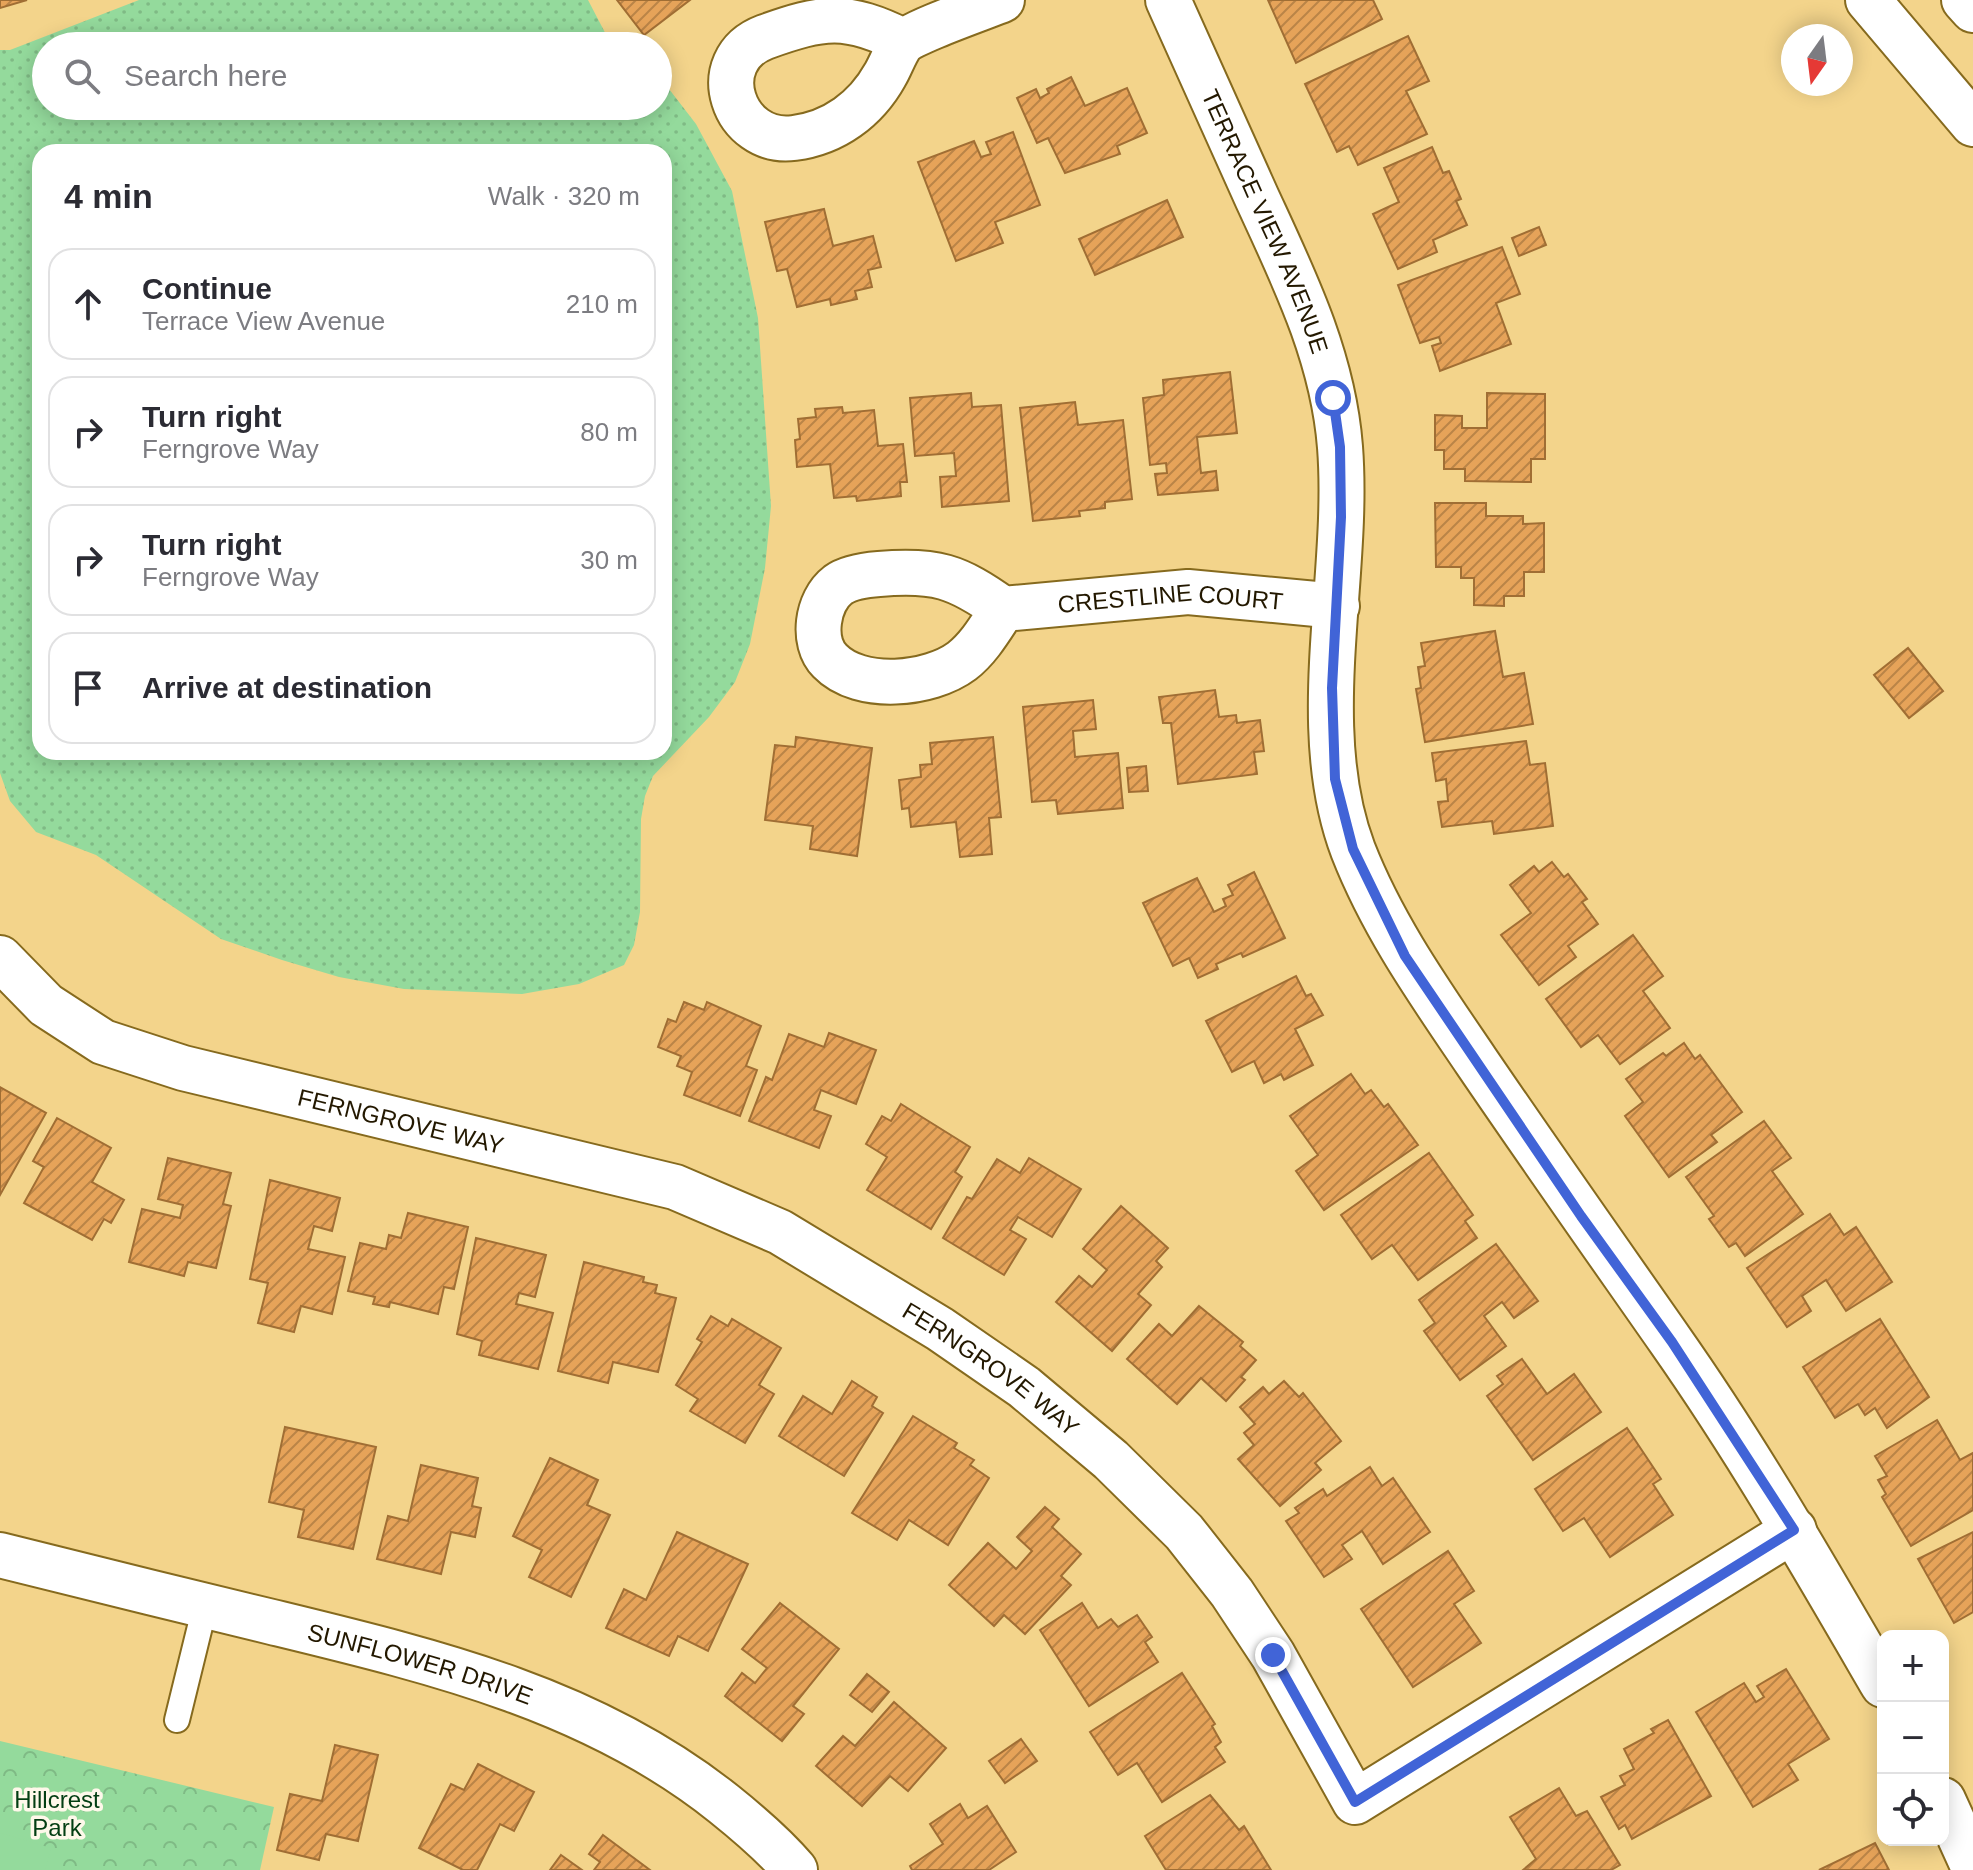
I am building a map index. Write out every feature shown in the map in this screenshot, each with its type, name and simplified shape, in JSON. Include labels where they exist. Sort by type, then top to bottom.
[{"type":"street","points":[[903,41],[1002,0]]},
{"type":"street","name":"TERRACE VIEW AVENUE","points":[[1168,0],[1294,279],[1333,393],[1340,447],[1332,688],[1335,779],[1353,849],[1375,900],[1405,956],[1581,1216],[1672,1342],[1794,1530],[1877,1675]]},
{"type":"street","points":[[1868,0],[1973,124]]},
{"type":"street","points":[[1964,0],[1973,10]]},
{"type":"street","name":"CRESTLINE COURT","points":[[1003,609],[1188,592],[1337,606]]},
{"type":"street","name":"FERNGROVE WAY","points":[[0,958],[46,1005],[103,1042],[183,1068],[675,1187],[780,1232],[940,1329],[1031,1392],[1123,1470],[1184,1532],[1232,1593],[1273,1655],[1355,1802],[1794,1530]]},
{"type":"street","name":"SUNFLOWER DRIVE","points":[[0,1555],[440,1663],[537,1697],[649,1750],[690,1777],[752,1826],[795,1870]]},
{"type":"street","points":[[1949,1813],[1973,1866]]},
{"type":"lane","points":[[177,1720],[205,1606]]},
{"type":"green space","points":[[139,0],[588,0],[605,32],[56,32]]},
{"type":"green space","points":[[32,41],[32,120],[672,120],[672,93],[696,124],[732,191],[758,318],[771,506],[765,568],[750,644],[735,682],[709,717],[672,756],[672,144],[32,144],[32,760],[668,760],[653,776],[645,796],[641,819],[640,912],[634,945],[624,965],[579,984],[522,994],[404,989],[339,977],[221,939],[96,855],[36,832],[10,801],[0,773],[0,50],[10,50]]},
{"type":"green space","name":"Hillcrest Park","points":[[0,1741],[274,1807],[260,1870],[0,1870]]},
{"type":"green space","points":[[0,1833],[51,1848],[45,1870],[0,1870]]},
{"type":"building","points":[[0,0],[27,0],[0,8]]},
{"type":"building","points":[[617,0],[690,0],[648,32],[642,32]]},
{"type":"building","points":[[1268,0],[1373,0],[1382,19],[1296,63]]},
{"type":"building","points":[[1408,36],[1429,81],[1406,91],[1427,134],[1358,165],[1349,146],[1337,152],[1305,84]]},
{"type":"building","points":[[1071,77],[1085,106],[1127,88],[1147,133],[1117,146],[1120,154],[1065,173],[1048,138],[1037,143],[1017,98],[1036,89],[1040,98],[1049,93],[1047,89]]},
{"type":"building","points":[[1013,132],[1040,205],[995,222],[1003,243],[956,261],[918,162],[974,141],[981,157],[991,154],[986,142]]},
{"type":"building","points":[[1432,147],[1443,173],[1449,171],[1461,199],[1456,201],[1467,225],[1433,240],[1437,252],[1398,269],[1373,214],[1399,202],[1384,168]]},
{"type":"building","points":[[1167,200],[1183,237],[1095,275],[1079,239]]},
{"type":"building","points":[[824,209],[833,246],[873,236],[881,267],[868,270],[872,287],[855,291],[857,299],[831,305],[830,299],[797,307],[787,269],[777,271],[765,222]]},
{"type":"building","points":[[1539,227],[1546,245],[1519,256],[1512,238]]},
{"type":"building","points":[[1502,247],[1520,294],[1496,303],[1511,344],[1440,371],[1432,346],[1441,343],[1439,337],[1420,343],[1398,285]]},
{"type":"building","points":[[1230,372],[1237,433],[1197,437],[1201,473],[1216,471],[1218,490],[1158,495],[1155,474],[1167,473],[1166,463],[1150,465],[1143,398],[1164,395],[1163,380]]},
{"type":"building","points":[[971,393],[972,407],[1001,405],[1009,501],[942,507],[940,477],[956,476],[954,453],[915,456],[910,398]]},
{"type":"building","points":[[1487,393],[1545,394],[1545,459],[1531,459],[1531,482],[1465,481],[1465,469],[1444,469],[1444,450],[1435,450],[1435,415],[1462,416],[1462,428],[1487,428]]},
{"type":"building","points":[[1075,402],[1078,425],[1123,420],[1132,499],[1105,502],[1105,508],[1079,511],[1080,516],[1033,521],[1020,408]]},
{"type":"building","points":[[842,407],[843,413],[874,410],[878,446],[903,444],[907,482],[900,482],[901,496],[857,501],[856,496],[834,498],[830,464],[797,467],[795,440],[800,439],[798,419],[816,417],[815,409]]},
{"type":"building","points":[[1435,503],[1486,503],[1486,516],[1523,516],[1523,524],[1544,523],[1544,572],[1524,572],[1524,596],[1504,596],[1504,606],[1474,605],[1474,578],[1461,578],[1461,567],[1436,567]]},
{"type":"building","points":[[1495,631],[1503,677],[1524,673],[1533,724],[1425,742],[1416,689],[1421,688],[1418,667],[1425,666],[1421,643]]},
{"type":"building","points":[[1908,648],[1943,691],[1909,718],[1874,675]]},
{"type":"building","points":[[1215,690],[1219,717],[1236,715],[1237,723],[1260,720],[1264,751],[1254,752],[1257,774],[1178,784],[1171,723],[1163,723],[1159,697]]},
{"type":"building","points":[[1093,700],[1096,729],[1073,731],[1075,757],[1118,753],[1123,808],[1058,814],[1056,800],[1032,802],[1023,707]]},
{"type":"building","points":[[796,737],[872,748],[857,856],[810,849],[813,826],[765,820],[775,745],[795,747]]},
{"type":"building","points":[[993,737],[1001,817],[989,818],[992,854],[960,857],[956,822],[911,827],[909,808],[902,809],[899,780],[921,777],[920,765],[932,764],[930,743]]},
{"type":"building","points":[[1526,741],[1530,765],[1545,763],[1553,826],[1494,834],[1492,821],[1442,827],[1438,802],[1448,801],[1446,779],[1436,781],[1432,753]]},
{"type":"building","points":[[1146,766],[1148,791],[1129,792],[1127,768]]},
{"type":"building","points":[[1552,862],[1564,877],[1568,874],[1587,899],[1582,902],[1598,924],[1568,946],[1576,957],[1539,985],[1501,935],[1531,913],[1510,885],[1534,866],[1539,872]]},
{"type":"building","points":[[1254,872],[1285,938],[1243,957],[1241,953],[1216,964],[1218,969],[1198,978],[1189,958],[1173,966],[1143,903],[1197,878],[1214,912],[1226,906],[1223,899],[1233,895],[1228,885]]},
{"type":"building","points":[[1633,935],[1663,976],[1643,991],[1670,1028],[1620,1064],[1598,1035],[1581,1047],[1546,999]]},
{"type":"building","points":[[1296,976],[1306,996],[1311,994],[1323,1015],[1295,1029],[1313,1065],[1284,1080],[1281,1074],[1264,1083],[1254,1061],[1232,1072],[1206,1021]]},
{"type":"building","points":[[684,1002],[704,1010],[707,1002],[761,1026],[746,1066],[757,1070],[740,1116],[684,1095],[692,1072],[677,1066],[681,1056],[658,1047],[668,1019],[676,1022]]},
{"type":"building","points":[[829,1033],[876,1050],[856,1104],[821,1090],[814,1110],[831,1116],[819,1148],[749,1121],[766,1077],[772,1080],[789,1034],[824,1047]]},
{"type":"building","points":[[1684,1043],[1695,1059],[1700,1055],[1742,1112],[1711,1135],[1717,1142],[1669,1177],[1625,1116],[1643,1102],[1626,1079],[1663,1053],[1666,1056]]},
{"type":"building","points":[[1351,1074],[1365,1094],[1371,1090],[1384,1107],[1388,1104],[1418,1145],[1324,1210],[1296,1171],[1318,1155],[1290,1116]]},
{"type":"building","points":[[0,1087],[46,1113],[0,1195]]},
{"type":"building","points":[[901,1104],[970,1147],[955,1172],[962,1177],[931,1229],[867,1190],[887,1157],[866,1144],[882,1116],[891,1121]]},
{"type":"building","points":[[57,1118],[111,1148],[92,1182],[124,1200],[111,1223],[104,1219],[92,1240],[24,1203],[44,1167],[33,1161]]},
{"type":"building","points":[[1764,1121],[1791,1158],[1772,1171],[1803,1214],[1745,1256],[1736,1243],[1729,1247],[1709,1219],[1714,1216],[1686,1177]]},
{"type":"building","points":[[1429,1153],[1473,1215],[1465,1221],[1477,1238],[1418,1280],[1392,1245],[1372,1259],[1341,1215]]},
{"type":"building","points":[[168,1158],[231,1173],[223,1204],[231,1206],[216,1268],[188,1262],[184,1276],[129,1262],[142,1209],[180,1218],[183,1205],[158,1199]]},
{"type":"building","points":[[1029,1158],[1081,1189],[1052,1237],[1018,1217],[1010,1230],[1026,1239],[1004,1275],[943,1238],[967,1197],[972,1199],[997,1159],[1020,1173]]},
{"type":"building","points":[[270,1180],[340,1198],[332,1231],[314,1226],[308,1249],[345,1257],[332,1314],[301,1306],[294,1332],[258,1323],[268,1283],[250,1279]]},
{"type":"building","points":[[1121,1206],[1168,1248],[1156,1261],[1162,1267],[1138,1294],[1151,1305],[1112,1351],[1056,1302],[1079,1276],[1092,1287],[1107,1270],[1083,1249]]},
{"type":"building","points":[[408,1213],[468,1227],[454,1289],[444,1287],[438,1314],[390,1302],[389,1307],[373,1304],[375,1297],[348,1291],[360,1243],[386,1249],[389,1235],[401,1238]]},
{"type":"building","points":[[1830,1214],[1844,1235],[1856,1227],[1892,1282],[1846,1311],[1826,1280],[1802,1296],[1811,1311],[1787,1327],[1747,1268]]},
{"type":"building","points":[[476,1238],[546,1255],[535,1297],[519,1293],[516,1304],[553,1313],[538,1369],[479,1355],[482,1341],[457,1334]]},
{"type":"building","points":[[1496,1244],[1538,1301],[1514,1318],[1502,1302],[1484,1316],[1506,1346],[1460,1380],[1424,1331],[1435,1323],[1419,1300]]},
{"type":"building","points":[[584,1262],[644,1277],[643,1282],[657,1285],[655,1293],[676,1298],[658,1372],[613,1362],[608,1383],[558,1371]]},
{"type":"building","points":[[1199,1306],[1243,1342],[1240,1346],[1256,1360],[1241,1377],[1245,1380],[1226,1401],[1201,1378],[1177,1404],[1127,1359],[1159,1324],[1172,1336]]},
{"type":"building","points":[[711,1316],[728,1326],[732,1319],[781,1348],[759,1385],[774,1394],[745,1443],[690,1411],[698,1399],[676,1385],[702,1342],[697,1339]]},
{"type":"building","points":[[1880,1319],[1929,1397],[1887,1428],[1875,1408],[1865,1415],[1858,1404],[1835,1418],[1803,1367]]},
{"type":"building","points":[[1522,1359],[1547,1394],[1574,1374],[1601,1412],[1533,1460],[1487,1396],[1503,1384],[1497,1376]]},
{"type":"building","points":[[852,1381],[877,1397],[872,1406],[883,1413],[844,1476],[779,1436],[803,1396],[832,1414]]},
{"type":"building","points":[[1284,1381],[1299,1397],[1303,1393],[1341,1441],[1315,1463],[1321,1470],[1280,1506],[1238,1459],[1254,1445],[1244,1433],[1255,1424],[1240,1407],[1263,1387],[1269,1394]]},
{"type":"building","points":[[913,1416],[957,1443],[954,1448],[974,1460],[970,1465],[989,1478],[948,1545],[909,1520],[897,1540],[852,1513]]},
{"type":"building","points":[[1937,1420],[1960,1460],[1973,1453],[1973,1510],[1911,1546],[1882,1497],[1886,1494],[1878,1480],[1887,1476],[1875,1456]]},
{"type":"building","points":[[285,1427],[376,1447],[353,1549],[298,1537],[304,1510],[269,1502]]},
{"type":"building","points":[[1627,1428],[1661,1479],[1653,1484],[1673,1515],[1610,1557],[1584,1518],[1563,1531],[1535,1489]]},
{"type":"building","points":[[550,1458],[598,1480],[587,1505],[610,1515],[571,1597],[529,1577],[542,1550],[513,1536]]},
{"type":"building","points":[[421,1465],[478,1478],[472,1506],[481,1508],[475,1537],[451,1532],[441,1574],[377,1559],[388,1516],[408,1521]]},
{"type":"building","points":[[1370,1467],[1382,1486],[1393,1478],[1430,1532],[1383,1564],[1362,1531],[1342,1545],[1352,1559],[1324,1577],[1286,1521],[1299,1513],[1295,1508],[1323,1489],[1327,1496]]},
{"type":"building","points":[[1045,1507],[1059,1519],[1052,1527],[1081,1554],[1061,1576],[1071,1585],[1025,1634],[1004,1615],[994,1626],[949,1585],[988,1543],[1016,1569],[1032,1551],[1017,1537]]},
{"type":"building","points":[[677,1532],[748,1564],[708,1651],[678,1636],[669,1656],[606,1628],[624,1589],[646,1600]]},
{"type":"building","points":[[1973,1532],[1973,1612],[1954,1623],[1918,1559]]},
{"type":"building","points":[[1448,1551],[1474,1591],[1454,1604],[1481,1643],[1413,1687],[1361,1609]]},
{"type":"building","points":[[780,1603],[839,1649],[793,1706],[804,1714],[782,1741],[725,1696],[742,1673],[755,1683],[767,1668],[742,1649]]},
{"type":"building","points":[[1082,1603],[1098,1628],[1111,1619],[1118,1627],[1137,1615],[1152,1637],[1145,1642],[1158,1662],[1089,1706],[1040,1630]]},
{"type":"building","points":[[1786,1669],[1829,1739],[1788,1764],[1798,1780],[1753,1807],[1696,1712],[1744,1683],[1756,1702],[1764,1697],[1757,1686]]},
{"type":"building","points":[[1182,1673],[1215,1724],[1212,1726],[1221,1742],[1215,1747],[1225,1762],[1162,1802],[1137,1763],[1118,1775],[1090,1732]]},
{"type":"building","points":[[867,1674],[889,1692],[872,1712],[850,1695]]},
{"type":"building","points":[[894,1702],[946,1748],[908,1791],[890,1776],[862,1806],[816,1766],[843,1736],[855,1746]]},
{"type":"building","points":[[1668,1720],[1711,1796],[1632,1839],[1625,1825],[1619,1829],[1601,1797],[1625,1785],[1620,1776],[1634,1769],[1624,1749],[1654,1733],[1651,1729]]},
{"type":"building","points":[[1021,1739],[1037,1761],[1005,1783],[989,1761]]},
{"type":"building","points":[[335,1745],[378,1755],[358,1841],[326,1834],[319,1860],[277,1850],[290,1794],[322,1801]]},
{"type":"building","points":[[478,1764],[534,1792],[514,1831],[500,1824],[477,1870],[463,1870],[419,1848],[451,1784],[464,1790]]},
{"type":"building","points":[[1559,1788],[1576,1816],[1587,1811],[1620,1865],[1611,1870],[1523,1870],[1536,1859],[1510,1817]]},
{"type":"building","points":[[1210,1795],[1239,1830],[1244,1826],[1271,1870],[1166,1870],[1145,1836]]},
{"type":"building","points":[[960,1804],[968,1818],[987,1806],[1016,1852],[989,1870],[912,1870],[910,1866],[943,1844],[930,1824]]},
{"type":"building","points":[[603,1835],[650,1870],[594,1870],[600,1862],[589,1854]]},
{"type":"building","points":[[1875,1843],[1889,1870],[1819,1870]]},
{"type":"building","points":[[561,1855],[582,1870],[550,1870]]},
{"type":"route","points":[[1273,1655],[1355,1802],[1794,1530],[1672,1342],[1581,1216],[1405,956],[1375,900],[1353,849],[1335,779],[1332,688],[1341,517],[1340,447],[1333,398]]}]
